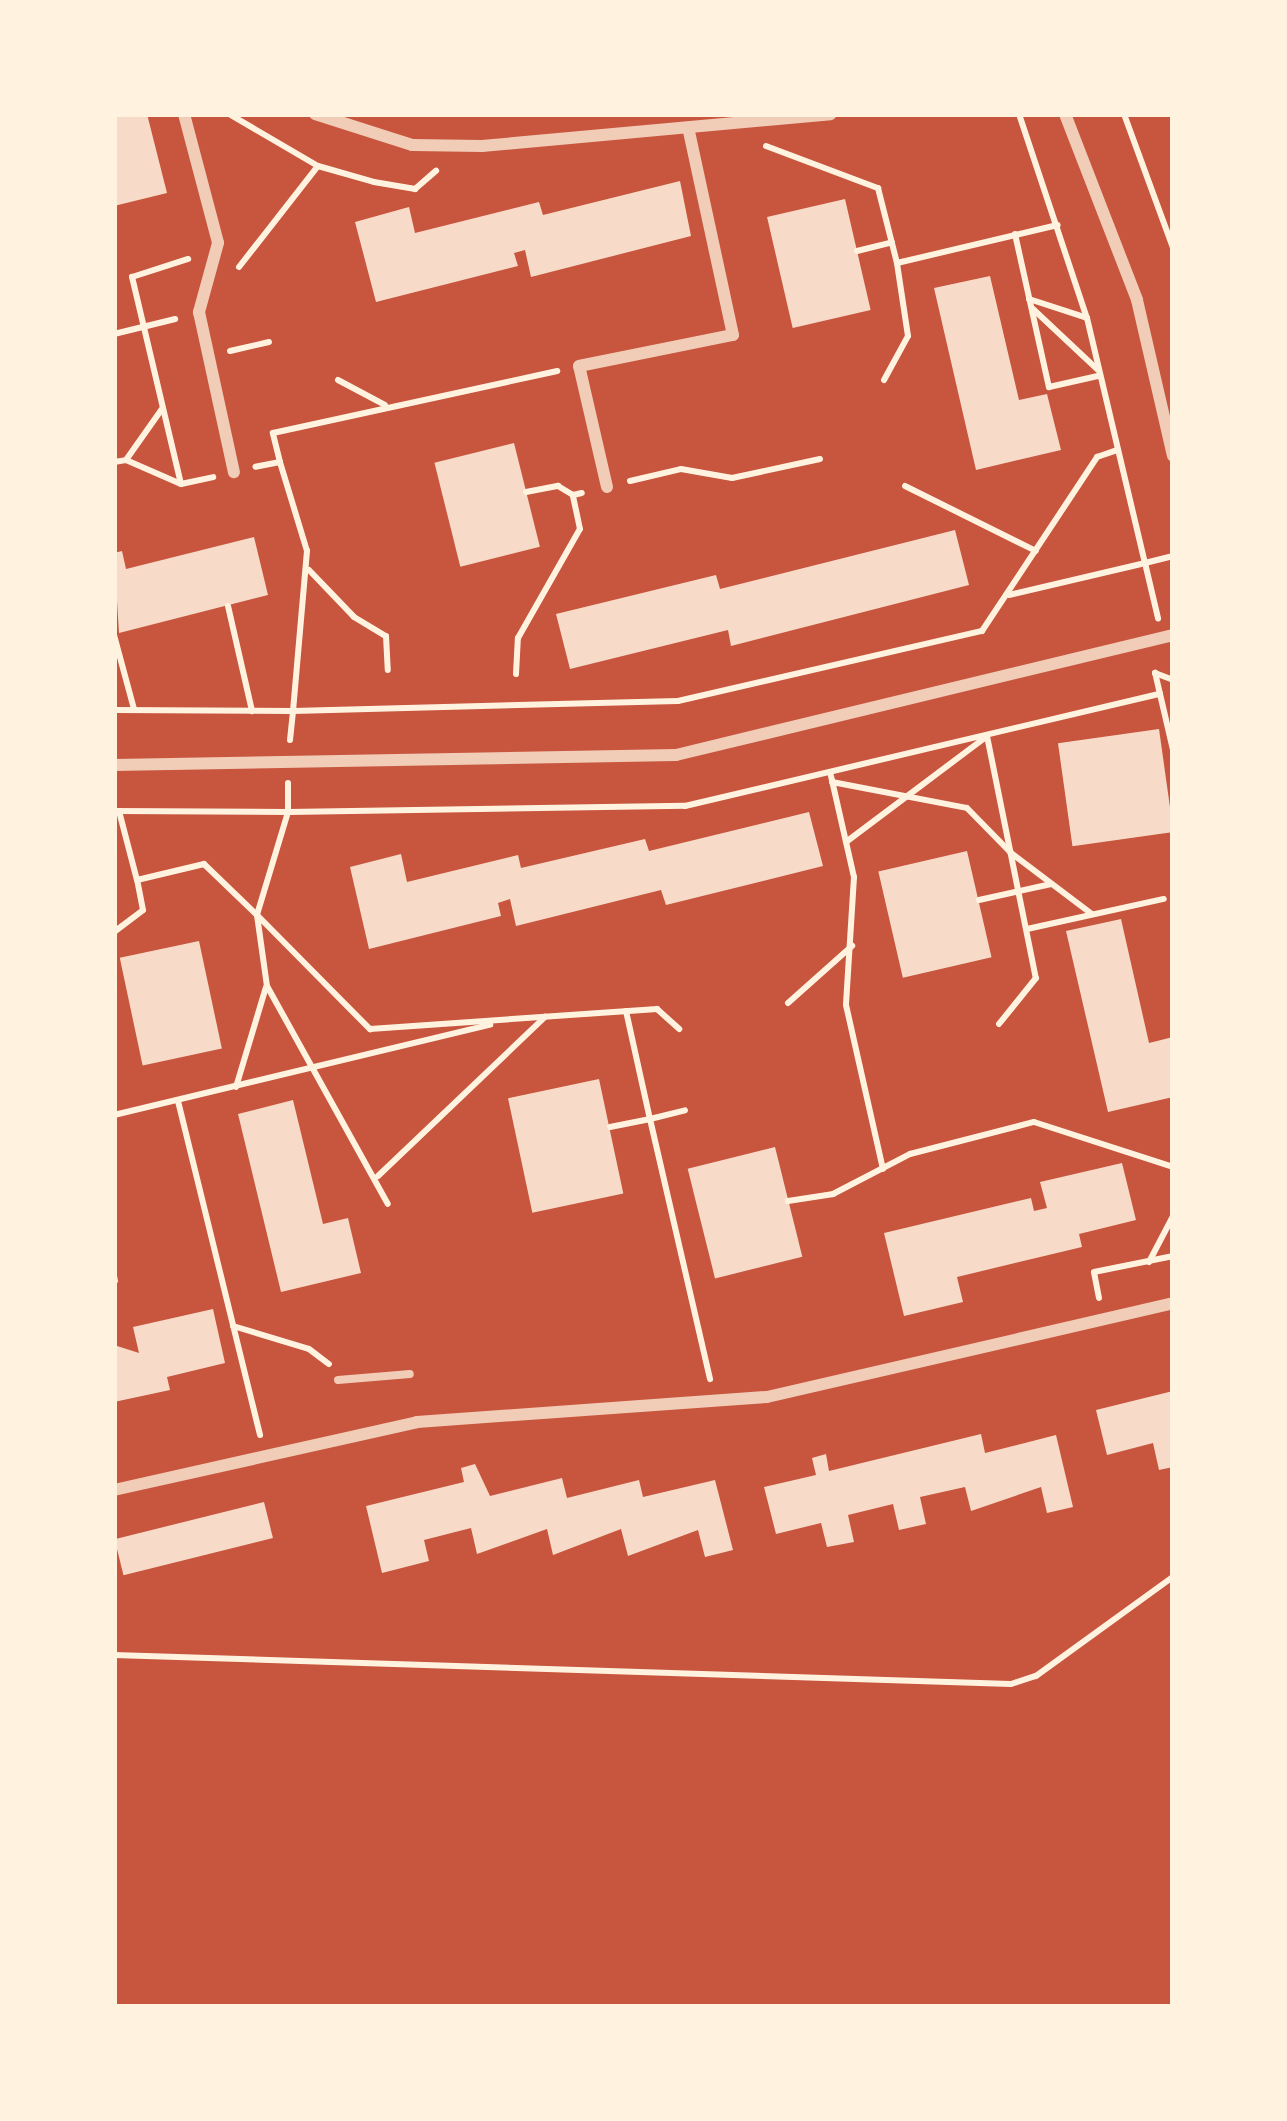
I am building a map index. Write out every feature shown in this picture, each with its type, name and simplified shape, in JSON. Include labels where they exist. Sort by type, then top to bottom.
[{"type":"street","points":[[184,114],[218,243],[199,312],[234,472]]},
{"type":"street","points":[[315,114],[412,145],[689,131],[831,114]]},
{"type":"street","points":[[1065,114],[1137,300],[1173,456]]},
{"type":"street","points":[[607,487],[579,366],[733,335],[689,131]]},
{"type":"street","points":[[114,765],[676,755],[1173,635]]},
{"type":"street","points":[[114,1490],[416,1422],[767,1397],[1173,1303]]},
{"type":"lane","points":[[338,1380],[410,1374]]},
{"type":"path","points":[[1019,114],[1088,318],[1145,563]]},
{"type":"path","points":[[1124,114],[1173,248]]},
{"type":"path","points":[[718,128],[878,188],[897,263],[908,336],[884,380]]},
{"type":"path","points":[[236,271],[318,166]]},
{"type":"path","points":[[897,263],[1058,225]]},
{"type":"path","points":[[1015,234],[1049,387],[1099,374]]},
{"type":"path","points":[[857,251],[892,242]]},
{"type":"path","points":[[181,484],[132,277],[179,265],[218,243]]},
{"type":"path","points":[[1030,303],[1088,318]]},
{"type":"path","points":[[1030,303],[1099,374]]},
{"type":"path","points":[[114,334],[199,312]]},
{"type":"path","points":[[209,356],[269,342]]},
{"type":"path","points":[[388,1204],[378,1176],[266,986],[257,915],[288,812],[292,711],[309,570],[273,433],[579,366]]},
{"type":"path","points":[[338,380],[388,407]]},
{"type":"path","points":[[126,460],[163,408]]},
{"type":"path","points":[[114,710],[292,711],[678,701],[982,632],[1097,458],[1117,451]]},
{"type":"path","points":[[526,492],[558,486],[573,494],[680,470],[732,478],[820,459]]},
{"type":"path","points":[[114,462],[126,460],[181,484],[280,462]]},
{"type":"path","points":[[905,486],[1036,551]]},
{"type":"path","points":[[516,674],[518,638],[580,529],[573,494]]},
{"type":"path","points":[[1005,596],[1173,556]]},
{"type":"path","points":[[309,570],[354,617],[386,636],[388,670]]},
{"type":"path","points":[[228,606],[252,711]]},
{"type":"path","points":[[114,634],[134,709]]},
{"type":"path","points":[[1173,680],[1155,673],[1173,750]]},
{"type":"path","points":[[114,932],[143,910],[117,811],[685,806],[831,779],[1160,694]]},
{"type":"path","points":[[846,842],[987,736]]},
{"type":"path","points":[[987,736],[1036,978],[999,1024]]},
{"type":"path","points":[[831,779],[967,808],[1010,853],[1092,914]]},
{"type":"path","points":[[831,779],[854,877],[846,1005],[883,1169]]},
{"type":"path","points":[[137,880],[204,864],[370,1029],[657,1009],[680,1029]]},
{"type":"path","points":[[979,900],[1052,884]]},
{"type":"path","points":[[1027,928],[1164,899]]},
{"type":"path","points":[[788,1003],[852,946]]},
{"type":"path","points":[[236,1088],[266,986]]},
{"type":"path","points":[[626,1011],[716,1401]]},
{"type":"path","points":[[378,1176],[545,1017]]},
{"type":"path","points":[[114,1115],[509,1021]]},
{"type":"path","points":[[178,1101],[265,1456]]},
{"type":"path","points":[[610,1127],[686,1110]]},
{"type":"path","points":[[788,1201],[833,1193],[910,1154],[1034,1122],[1173,1167]]},
{"type":"path","points":[[1149,1262],[1173,1216]]},
{"type":"path","points":[[1103,1320],[1094,1272],[1173,1256]]},
{"type":"path","points":[[233,1326],[309,1349],[349,1379]]},
{"type":"path","points":[[114,1655],[1011,1684],[1036,1676],[1173,1577]]},
{"type":"building","points":[[114,114],[147,114],[167,193],[114,206]]},
{"type":"building","points":[[680,181],[691,236],[531,277],[525,250],[514,253],[518,266],[376,302],[355,222],[409,207],[415,233],[539,202],[543,215]]},
{"type":"building","points":[[845,199],[871,310],[793,328],[767,217]]},
{"type":"building","points":[[990,276],[1019,400],[1047,394],[1061,450],[976,470],[934,288]]},
{"type":"building","points":[[514,443],[540,547],[460,567],[434,463]]},
{"type":"building","points":[[955,530],[969,585],[731,646],[728,630],[570,669],[556,614],[716,575],[720,589]]},
{"type":"building","points":[[254,537],[268,595],[119,633],[114,553],[122,551],[126,569]]},
{"type":"building","points":[[1159,729],[1173,832],[1072,846],[1058,743]]},
{"type":"building","points":[[809,812],[823,866],[666,905],[661,890],[516,926],[510,899],[498,903],[501,916],[369,949],[350,867],[401,854],[407,882],[518,855],[521,868],[645,839],[649,851]]},
{"type":"building","points":[[967,851],[992,957],[903,978],[878,871]]},
{"type":"building","points":[[1121,919],[1149,1043],[1173,1037],[1173,1097],[1108,1112],[1066,931]]},
{"type":"building","points":[[199,941],[222,1049],[143,1065],[120,958]]},
{"type":"building","points":[[599,1079],[623,1193],[532,1213],[508,1098]]},
{"type":"building","points":[[293,1100],[323,1224],[348,1218],[361,1273],[281,1292],[238,1114]]},
{"type":"building","points":[[775,1147],[802,1257],[715,1278],[688,1169]]},
{"type":"building","points":[[1122,1163],[1136,1220],[1079,1234],[1082,1247],[957,1277],[963,1302],[904,1316],[884,1233],[1031,1198],[1034,1211],[1047,1208],[1040,1182]]},
{"type":"building","points":[[213,1309],[225,1363],[167,1377],[170,1390],[114,1402],[114,1345],[139,1353],[133,1327]]},
{"type":"building","points":[[1173,1391],[1173,1467],[1159,1470],[1153,1443],[1107,1455],[1096,1410]]},
{"type":"building","points":[[981,1434],[985,1453],[1056,1435],[1073,1507],[1047,1513],[1041,1487],[971,1511],[965,1487],[920,1497],[926,1524],[899,1530],[893,1504],[848,1515],[854,1542],[827,1547],[821,1523],[776,1534],[764,1487],[816,1475],[812,1458],[826,1454],[829,1471]]},
{"type":"building","points":[[475,1464],[490,1496],[562,1478],[567,1498],[639,1480],[643,1497],[715,1480],[733,1550],[705,1557],[698,1530],[628,1556],[621,1529],[553,1555],[547,1529],[477,1554],[471,1528],[424,1540],[429,1561],[382,1573],[366,1506],[464,1482],[461,1468]]},
{"type":"building","points":[[264,1502],[273,1538],[124,1575],[115,1539]]}]
